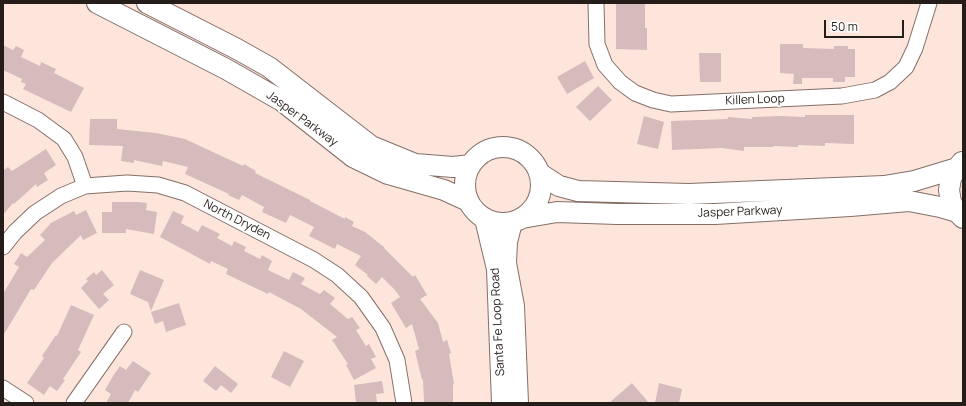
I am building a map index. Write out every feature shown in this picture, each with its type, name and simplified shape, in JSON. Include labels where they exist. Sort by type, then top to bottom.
[{"type":"main road","name":"Jasper Parkway","points":[[97,3],[226,69],[282,101],[353,157],[388,174],[444,190],[468,201]]},
{"type":"main road","name":"Jasper Parkway","points":[[147,3],[269,67],[371,146],[415,164],[453,167],[470,165]]},
{"type":"main road","points":[[501,147],[513,148],[534,162],[539,173],[541,186],[538,199],[532,210],[517,220],[498,223],[484,219],[475,211],[468,201],[465,183],[470,165],[478,156],[489,149],[501,147]]},
{"type":"main road","name":"Jasper Parkway","points":[[539,173],[559,186],[578,190],[689,194],[884,186],[914,181],[960,165]]},
{"type":"main road","points":[[960,165],[951,178],[949,190],[951,202],[960,215]]},
{"type":"main road","name":"Jasper Parkway","points":[[517,220],[557,212],[618,214],[715,214],[908,201],[940,206],[960,215]]},
{"type":"main road","name":"Santa Fe Loop Road","points":[[484,219],[497,269],[502,403]]},
{"type":"main road","name":"Santa Fe Loop Road","points":[[517,220],[508,242],[506,263],[514,306],[518,403]]},
{"type":"street","name":"Killen Loop","points":[[596,3],[597,44],[605,65],[620,82],[635,93],[653,100],[671,104],[842,96],[875,90],[890,82],[906,66],[915,48],[929,3]]},
{"type":"street","points":[[226,69],[237,49]]},
{"type":"street","points":[[3,102],[38,120],[64,139],[75,157],[85,186]]},
{"type":"street","name":"North Dryden","points":[[3,246],[35,213],[61,196],[85,186],[127,183],[158,185],[185,193],[314,260],[337,275],[361,298],[383,328],[397,360],[404,403]]},
{"type":"street","points":[[74,403],[124,332]]},
{"type":"street","points":[[3,388],[26,403]]},
{"type":"building","points":[[616,3],[645,3],[647,50],[616,49]]},
{"type":"building","points":[[780,44],[803,44],[803,48],[834,49],[834,46],[848,46],[848,49],[855,49],[855,77],[845,77],[845,82],[833,82],[833,78],[802,78],[802,84],[793,84],[794,74],[780,73]]},
{"type":"building","points":[[3,45],[13,50],[16,46],[24,50],[21,57],[40,66],[41,62],[56,69],[54,73],[84,88],[71,112],[23,89],[26,84],[21,82],[22,79],[3,70]]},
{"type":"building","points":[[699,53],[721,53],[721,82],[700,82]]},
{"type":"building","points":[[585,61],[594,78],[567,94],[557,77]]},
{"type":"building","points":[[598,86],[612,100],[590,121],[576,107]]},
{"type":"building","points":[[805,115],[854,115],[854,144],[825,143],[825,146],[798,145],[798,147],[744,147],[744,151],[722,148],[672,150],[671,121],[728,119],[728,117],[752,119],[752,117],[805,117]]},
{"type":"building","points":[[644,116],[664,122],[658,149],[637,144]]},
{"type":"building","points":[[90,119],[117,119],[117,129],[156,133],[185,139],[243,166],[244,164],[256,171],[255,173],[345,219],[345,217],[354,222],[352,226],[365,232],[384,247],[413,277],[415,275],[427,295],[420,299],[438,323],[443,342],[447,340],[451,353],[449,354],[454,384],[453,403],[424,403],[423,379],[422,380],[415,351],[419,349],[412,324],[406,328],[391,303],[400,297],[395,290],[382,277],[376,284],[367,276],[368,275],[355,265],[361,256],[337,244],[335,249],[309,236],[314,227],[290,215],[286,223],[262,212],[264,207],[242,195],[239,200],[185,174],[188,167],[163,161],[162,166],[134,160],[134,163],[121,161],[123,146],[89,145]]},
{"type":"building","points":[[46,149],[56,165],[44,173],[48,180],[37,187],[36,184],[14,204],[13,203],[3,215],[3,171],[8,167],[12,171]]},
{"type":"building","points":[[112,202],[147,203],[146,210],[157,212],[154,234],[126,229],[126,233],[102,233],[102,212],[112,212]]},
{"type":"building","points":[[86,210],[97,233],[83,240],[81,235],[52,263],[34,290],[31,289],[3,336],[3,294],[19,267],[14,264],[21,253],[27,257],[45,240],[40,235],[51,223],[74,211],[76,215]]},
{"type":"building","points":[[173,211],[184,216],[181,223],[198,232],[202,225],[220,234],[217,238],[232,246],[234,241],[246,247],[244,251],[260,259],[262,255],[272,261],[268,270],[289,280],[293,272],[305,278],[301,284],[320,294],[324,290],[335,298],[330,304],[348,319],[352,317],[360,328],[356,330],[366,346],[369,344],[376,357],[371,359],[376,368],[354,380],[346,365],[348,364],[332,340],[337,337],[301,309],[269,292],[268,294],[226,274],[228,269],[211,261],[210,264],[160,237]]},
{"type":"building","points":[[102,270],[114,285],[103,294],[109,300],[99,309],[81,288],[88,281],[86,279],[94,272],[96,275]]},
{"type":"building","points":[[140,270],[164,280],[151,311],[148,302],[130,294]]},
{"type":"building","points":[[179,303],[186,325],[166,332],[163,321],[155,324],[151,312]]},
{"type":"building","points":[[71,305],[94,315],[78,350],[81,352],[63,379],[65,380],[57,391],[50,386],[44,395],[27,383],[44,358],[42,356],[56,335],[57,336]]},
{"type":"building","points":[[284,351],[304,361],[290,387],[271,377]]},
{"type":"building","points":[[133,361],[151,373],[138,392],[135,390],[128,403],[106,403],[111,394],[105,390],[113,376],[120,366],[126,370]]},
{"type":"building","points":[[215,366],[238,384],[231,393],[221,385],[216,391],[203,381]]},
{"type":"building","points":[[382,381],[384,393],[376,394],[377,403],[356,403],[354,385]]},
{"type":"building","points":[[632,383],[649,403],[609,403]]},
{"type":"building","points":[[659,383],[682,389],[679,403],[655,403]]}]
